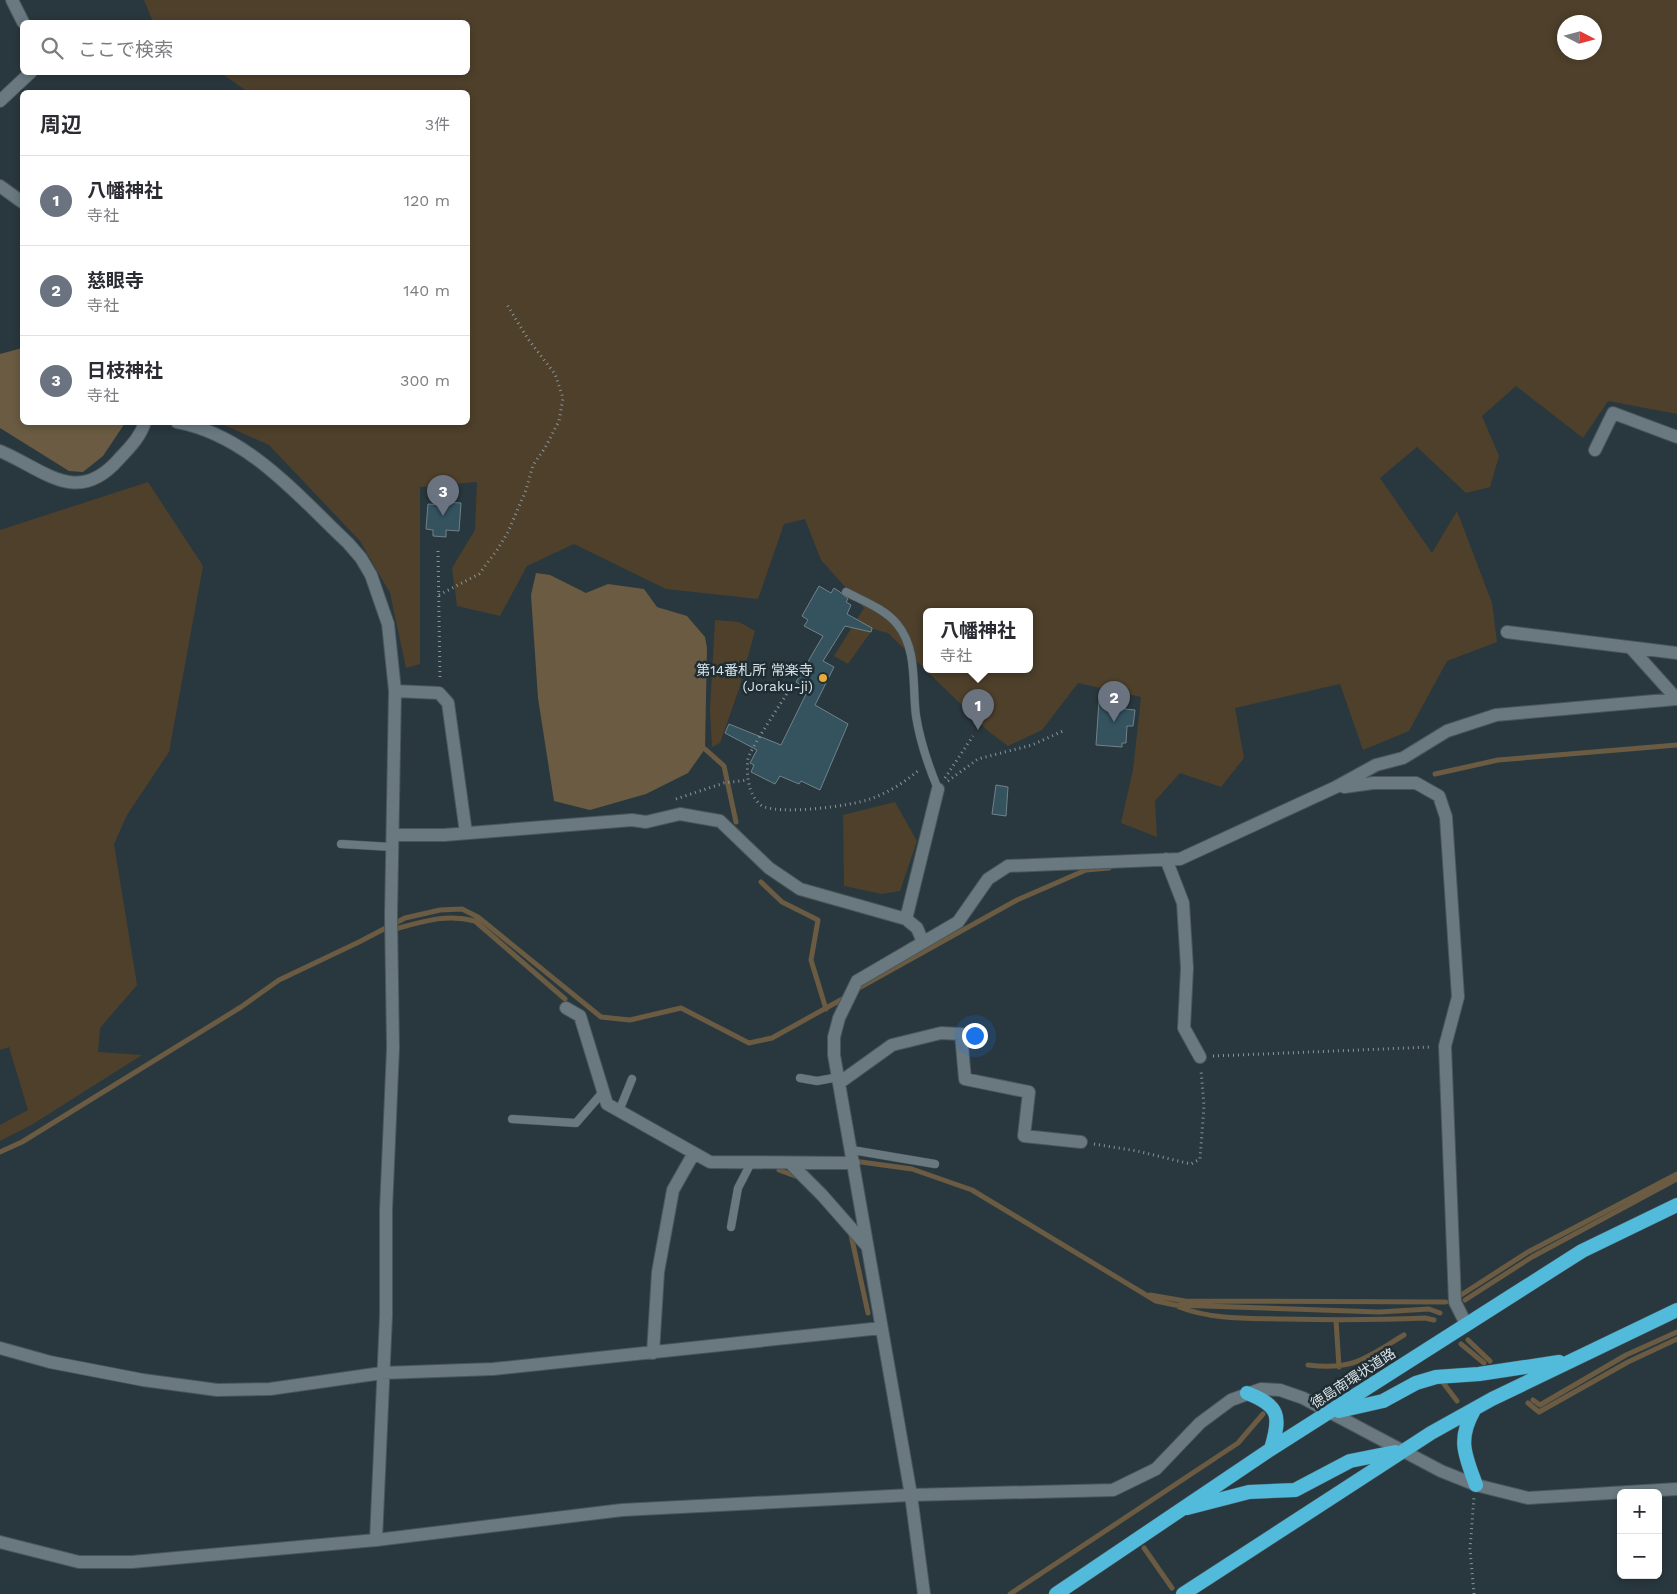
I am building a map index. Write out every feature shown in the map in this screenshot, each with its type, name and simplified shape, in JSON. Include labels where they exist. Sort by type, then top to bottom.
[{"type":"highway","name":"徳島南環状道路","points":[[1056,1594],[1271,1449],[1582,1251],[1677,1204]]},
{"type":"highway","points":[[1184,1594],[1402,1450],[1492,1399],[1677,1310]]},
{"type":"highway","points":[[1331,1412],[1383,1401],[1416,1383],[1436,1377],[1479,1374],[1573,1360]]},
{"type":"highway","points":[[1247,1393],[1266,1400],[1275,1411],[1277,1422],[1271,1449]]},
{"type":"highway","points":[[1474,1410],[1467,1422],[1463,1448],[1476,1484]]},
{"type":"highway","points":[[1177,1511],[1249,1492],[1295,1490],[1350,1461],[1402,1450]]},
{"type":"street","points":[[12,0],[23,20]]},
{"type":"street","points":[[0,101],[28,75]]},
{"type":"street","points":[[0,186],[20,201]]},
{"type":"street","points":[[1595,450],[1613,413],[1677,437]]},
{"type":"street","points":[[0,451],[60,480],[77,484],[92,481],[107,473],[139,437],[144,425]]},
{"type":"street","points":[[186,425],[218,435],[258,458],[361,558],[371,575],[388,624],[395,691],[391,916],[393,1048],[386,1210],[386,1316],[376,1540]]},
{"type":"street","points":[[1507,632],[1677,653]]},
{"type":"street","points":[[1631,648],[1677,699]]},
{"type":"street","points":[[395,691],[439,693],[448,703],[466,833]]},
{"type":"street","points":[[924,1594],[911,1496],[880,1328],[853,1156],[834,1056],[834,1037],[848,997],[865,975],[958,922],[988,879],[1008,866],[1180,859],[1336,788],[1376,765],[1403,758],[1447,731],[1496,715],[1677,699]]},
{"type":"street","points":[[1336,788],[1373,783],[1416,783],[1440,796],[1446,817],[1458,997],[1444,1046],[1455,1302],[1466,1324]]},
{"type":"street","points":[[906,919],[938,789]]},
{"type":"street","points":[[392,841],[466,833],[632,820],[646,822],[680,814],[696,815],[720,821],[769,868],[800,890],[906,919],[917,928],[923,942]]},
{"type":"street","points":[[1166,860],[1183,903],[1187,968],[1184,1028],[1200,1057]]},
{"type":"street","points":[[566,1008],[580,1016],[607,1104],[710,1162],[790,1163],[853,1156]]},
{"type":"street","points":[[839,1080],[892,1045],[941,1033],[961,1034],[965,1079],[1029,1092],[1024,1136],[1081,1142]]},
{"type":"street","points":[[653,1353],[658,1272],[673,1190],[694,1153]]},
{"type":"street","points":[[790,1163],[822,1195],[866,1245]]},
{"type":"street","points":[[0,1348],[50,1362],[134,1378],[217,1390],[270,1389],[382,1373],[493,1369],[880,1328]]},
{"type":"street","points":[[0,1542],[60,1558],[103,1563],[376,1540],[622,1510],[911,1496],[1113,1490],[1156,1469],[1200,1423],[1231,1400],[1261,1389],[1280,1390],[1304,1398],[1442,1471],[1476,1484],[1528,1498],[1677,1489]]},
{"type":"lane","points":[[846,592],[889,615],[907,640],[912,662],[916,716],[927,763],[938,789]]},
{"type":"lane","points":[[342,844],[392,841]]},
{"type":"lane","points":[[800,1078],[817,1081],[839,1080]]},
{"type":"lane","points":[[619,1111],[632,1079]]},
{"type":"lane","points":[[512,1119],[576,1123],[603,1092]]},
{"type":"lane","points":[[853,1156],[935,1164]]},
{"type":"lane","points":[[731,1227],[738,1188],[751,1162]]},
{"type":"path","points":[[439,595],[479,574],[497,550],[508,532],[526,490],[533,466],[559,421],[563,398],[555,374],[528,338],[506,303]]},
{"type":"path","points":[[438,551],[439,693]]},
{"type":"path","points":[[789,690],[748,757],[748,780],[753,796],[762,806],[773,809],[802,810],[869,800],[904,783],[927,763]]},
{"type":"path","points":[[938,789],[978,759],[1032,745],[1063,731]]},
{"type":"path","points":[[938,789],[973,736]]},
{"type":"path","points":[[724,783],[748,780]]},
{"type":"path","points":[[1081,1142],[1137,1151],[1191,1164],[1200,1159],[1204,1106],[1200,1057],[1444,1046]]},
{"type":"path","points":[[1474,1594],[1470,1549],[1472,1508],[1476,1484]]},
{"type":"shaded area","points":[[144,0],[1677,0],[1677,414],[1608,401],[1583,438],[1516,386],[1482,416],[1499,456],[1490,487],[1466,493],[1417,447],[1380,478],[1432,553],[1457,511],[1492,603],[1497,642],[1447,661],[1409,731],[1363,750],[1340,684],[1235,708],[1244,758],[1221,787],[1180,773],[1155,801],[1157,837],[1121,823],[1133,770],[1141,697],[1078,683],[1042,730],[1008,746],[988,731],[929,673],[1033,673],[1033,608],[923,608],[923,667],[888,633],[873,629],[848,664],[834,656],[864,608],[821,560],[805,519],[784,524],[758,599],[666,589],[574,544],[527,566],[500,616],[457,606],[452,568],[475,530],[477,482],[420,487],[420,664],[406,668],[390,593],[360,541],[269,445],[224,425],[470,425],[470,90],[245,90],[224,75],[470,75],[470,20],[152,20]]},
{"type":"shaded area","points":[[20,349],[20,425],[124,425],[103,456],[83,472],[69,471],[0,428],[0,354]]},
{"type":"shaded area","points":[[148,482],[203,566],[169,752],[127,815],[114,844],[137,985],[100,1028],[98,1052],[142,1055],[33,1124],[0,1141],[0,1125],[28,1110],[9,1047],[0,1050],[0,530]]},
{"type":"shaded area","points":[[536,573],[550,575],[586,593],[608,584],[644,589],[657,607],[687,616],[705,637],[707,648],[705,749],[688,773],[646,794],[590,810],[554,801],[538,698],[531,595]]},
{"type":"shaded area","points":[[715,620],[739,622],[755,631],[739,689],[720,743],[712,747],[710,709]]},
{"type":"shaded area","points":[[895,802],[917,841],[900,891],[882,894],[844,886],[843,815]]},
{"type":"building","points":[[442,502],[461,503],[459,531],[446,530],[446,537],[433,536],[433,530],[426,529],[428,504],[442,505]]},
{"type":"building","points":[[819,586],[831,593],[834,588],[840,592],[848,599],[846,602],[851,605],[847,614],[872,628],[871,632],[845,626],[823,661],[834,667],[815,705],[848,724],[820,790],[801,781],[799,784],[780,776],[775,784],[751,772],[754,765],[750,763],[757,750],[725,733],[729,724],[781,745],[808,690],[796,682],[823,636],[804,626],[808,620],[802,616]]},
{"type":"building","points":[[1099,701],[1126,703],[1125,709],[1135,710],[1133,726],[1127,726],[1126,743],[1122,743],[1122,747],[1096,745]]},
{"type":"building","points":[[996,785],[1008,787],[1006,816],[992,814]]},
{"type":"waterway","points":[[1435,774],[1498,760],[1677,745]]},
{"type":"waterway","points":[[705,749],[724,766],[736,822]]},
{"type":"waterway","points":[[857,989],[1017,900],[1086,870],[1109,868]]},
{"type":"waterway","points":[[761,882],[782,902],[818,920],[811,960],[826,1009]]},
{"type":"waterway","points":[[0,1152],[22,1142],[241,1007],[279,980],[405,918],[440,910],[462,909],[478,917],[601,1017],[630,1020],[681,1008],[749,1043],[772,1038],[846,997]]},
{"type":"waterway","points":[[392,930],[444,918],[475,921],[565,999]]},
{"type":"waterway","points":[[861,1162],[912,1169],[972,1190],[1156,1301],[1175,1305],[1379,1312],[1429,1309],[1440,1313]]},
{"type":"waterway","points":[[779,1170],[798,1177]]},
{"type":"waterway","points":[[1461,1295],[1528,1252],[1677,1174]]},
{"type":"waterway","points":[[1465,1300],[1532,1257],[1677,1179]]},
{"type":"waterway","points":[[851,1235],[868,1313]]},
{"type":"waterway","points":[[1150,1295],[1185,1301],[1446,1302]]},
{"type":"waterway","points":[[1179,1307],[1205,1314],[1244,1318],[1337,1320],[1425,1318],[1434,1320]]},
{"type":"waterway","points":[[1336,1320],[1339,1367]]},
{"type":"waterway","points":[[1533,1400],[1540,1405],[1626,1355],[1677,1332]]},
{"type":"waterway","points":[[1308,1365],[1337,1366],[1349,1364],[1369,1356],[1404,1335]]},
{"type":"waterway","points":[[1528,1403],[1539,1412],[1628,1362],[1677,1339]]},
{"type":"waterway","points":[[1468,1340],[1490,1361]]},
{"type":"waterway","points":[[1461,1344],[1484,1363]]},
{"type":"waterway","points":[[1441,1380],[1457,1401]]},
{"type":"waterway","points":[[1010,1594],[1238,1443],[1263,1414]]},
{"type":"waterway","points":[[1144,1548],[1172,1588]]},
{"type":"place","name":"日枝神社","points":[[443,516]]},
{"type":"place","name":"第14番札所 常楽寺 (Joraku-ji)","points":[[823,678]]},
{"type":"place","name":"慈眼寺","points":[[1114,722]]},
{"type":"place","name":"八幡神社","points":[[978,730]]}]
